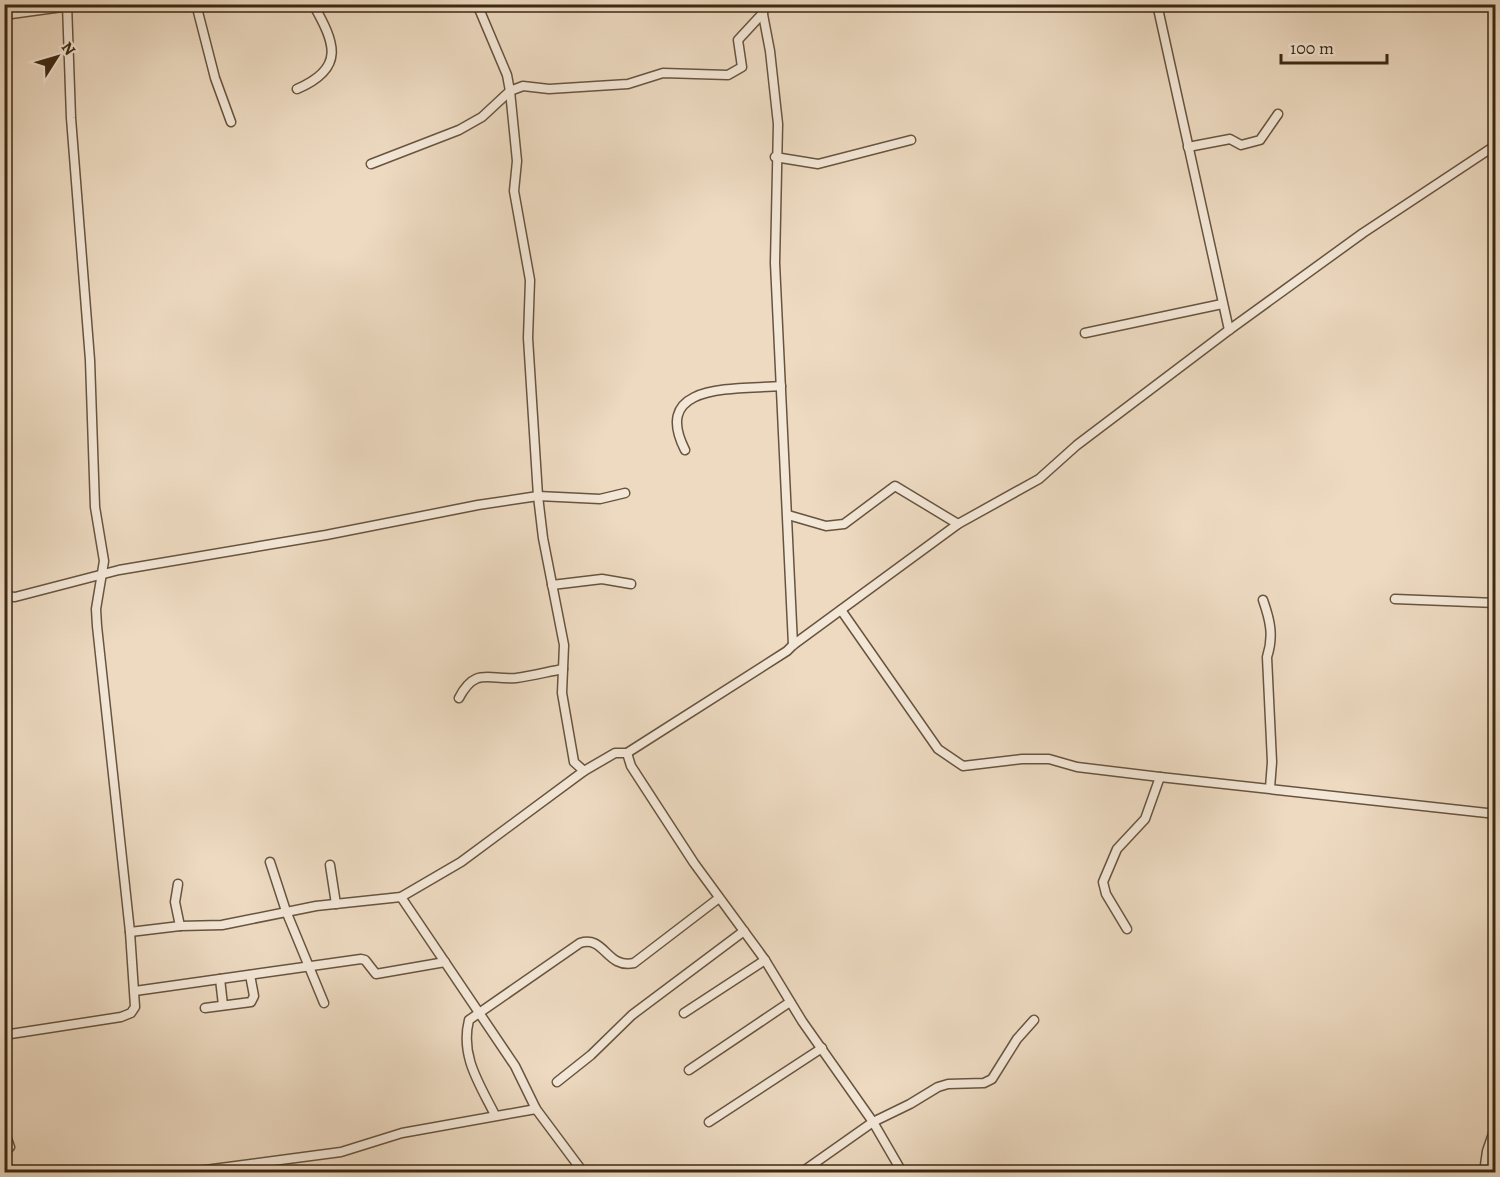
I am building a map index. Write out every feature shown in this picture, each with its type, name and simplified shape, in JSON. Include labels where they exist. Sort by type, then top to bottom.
[{"type":"street","points":[[4,15],[84,4]]},
{"type":"street","points":[[196,4],[215,78],[231,122]]},
{"type":"street","points":[[297,88],[318,80],[328,68],[332,49],[332,40],[313,4]]},
{"type":"street","points":[[477,4],[507,75],[510,91],[517,161],[514,191],[530,280],[528,338],[538,496],[564,645],[562,693],[574,762],[584,771]]},
{"type":"street","points":[[1157,4],[1229,330]]},
{"type":"street","points":[[4,1035],[121,1017],[131,1013],[135,1007],[130,932],[97,626],[96,609],[104,561],[95,507],[90,360],[71,118],[67,6]]},
{"type":"street","points":[[371,164],[459,130],[482,117],[510,91],[523,86],[549,89],[628,84],[663,73],[728,75],[742,67],[738,40],[762,9]]},
{"type":"street","points":[[762,9],[778,124],[775,263],[793,645]]},
{"type":"street","points":[[1188,147],[1230,139],[1241,145],[1260,140],[1278,114]]},
{"type":"street","points":[[776,157],[818,164],[911,140]]},
{"type":"street","points":[[130,932],[180,926],[222,925],[286,911],[402,897],[461,862],[584,771],[615,753],[627,753],[775,660],[958,524],[1039,479],[1077,445],[1229,330],[1362,233],[1496,145]]},
{"type":"street","points":[[1085,333],[1222,304]]},
{"type":"street","points":[[685,450],[675,421],[679,408],[688,398],[701,393],[781,386]]},
{"type":"street","points":[[788,515],[826,526],[844,524],[895,486],[958,524]]},
{"type":"street","points":[[4,596],[15,597],[101,575],[478,505],[538,496],[600,499],[625,492]]},
{"type":"street","points":[[552,585],[602,579],[631,584]]},
{"type":"street","points":[[1395,599],[1496,603]]},
{"type":"street","points":[[1263,600],[1271,628],[1272,642],[1267,657],[1272,762],[1270,788]]},
{"type":"street","points":[[841,610],[938,749],[957,763],[969,767],[1022,759],[1042,759],[1077,767],[1496,814]]},
{"type":"street","points":[[459,698],[468,682],[477,677],[492,675],[514,678],[562,669]]},
{"type":"street","points":[[627,753],[632,766],[719,898],[765,960],[790,1002],[873,1122],[902,1173]]},
{"type":"street","points":[[1127,929],[1106,894],[1103,882],[1117,849],[1145,819],[1160,777]]},
{"type":"street","points":[[270,862],[286,911],[324,1003]]},
{"type":"street","points":[[330,865],[336,904]]},
{"type":"street","points":[[178,884],[175,902],[180,926]]},
{"type":"street","points":[[402,897],[515,1066],[536,1109],[583,1173]]},
{"type":"street","points":[[495,1115],[471,1068],[465,1041],[470,1020],[587,940],[597,944],[614,961],[624,965],[634,963],[719,898]]},
{"type":"street","points":[[557,1082],[591,1055],[632,1015],[744,931]]},
{"type":"street","points":[[135,991],[361,959],[365,960],[374,972],[383,974],[445,962]]},
{"type":"street","points":[[684,1012],[765,960]]},
{"type":"street","points":[[205,1008],[248,1003],[254,1000],[250,975]]},
{"type":"street","points":[[220,979],[223,1005]]},
{"type":"street","points":[[689,1070],[790,1002]]},
{"type":"street","points":[[802,1173],[873,1122],[938,1087],[948,1084],[984,1083],[992,1079],[1017,1039],[1034,1020]]},
{"type":"street","points":[[709,1122],[822,1048]]},
{"type":"street","points":[[190,1173],[341,1152],[402,1133],[536,1109]]},
{"type":"street","points":[[1484,1173],[1487,1151],[1496,1125]]},
{"type":"street","points":[[4,1130],[10,1147],[4,1155]]}]
